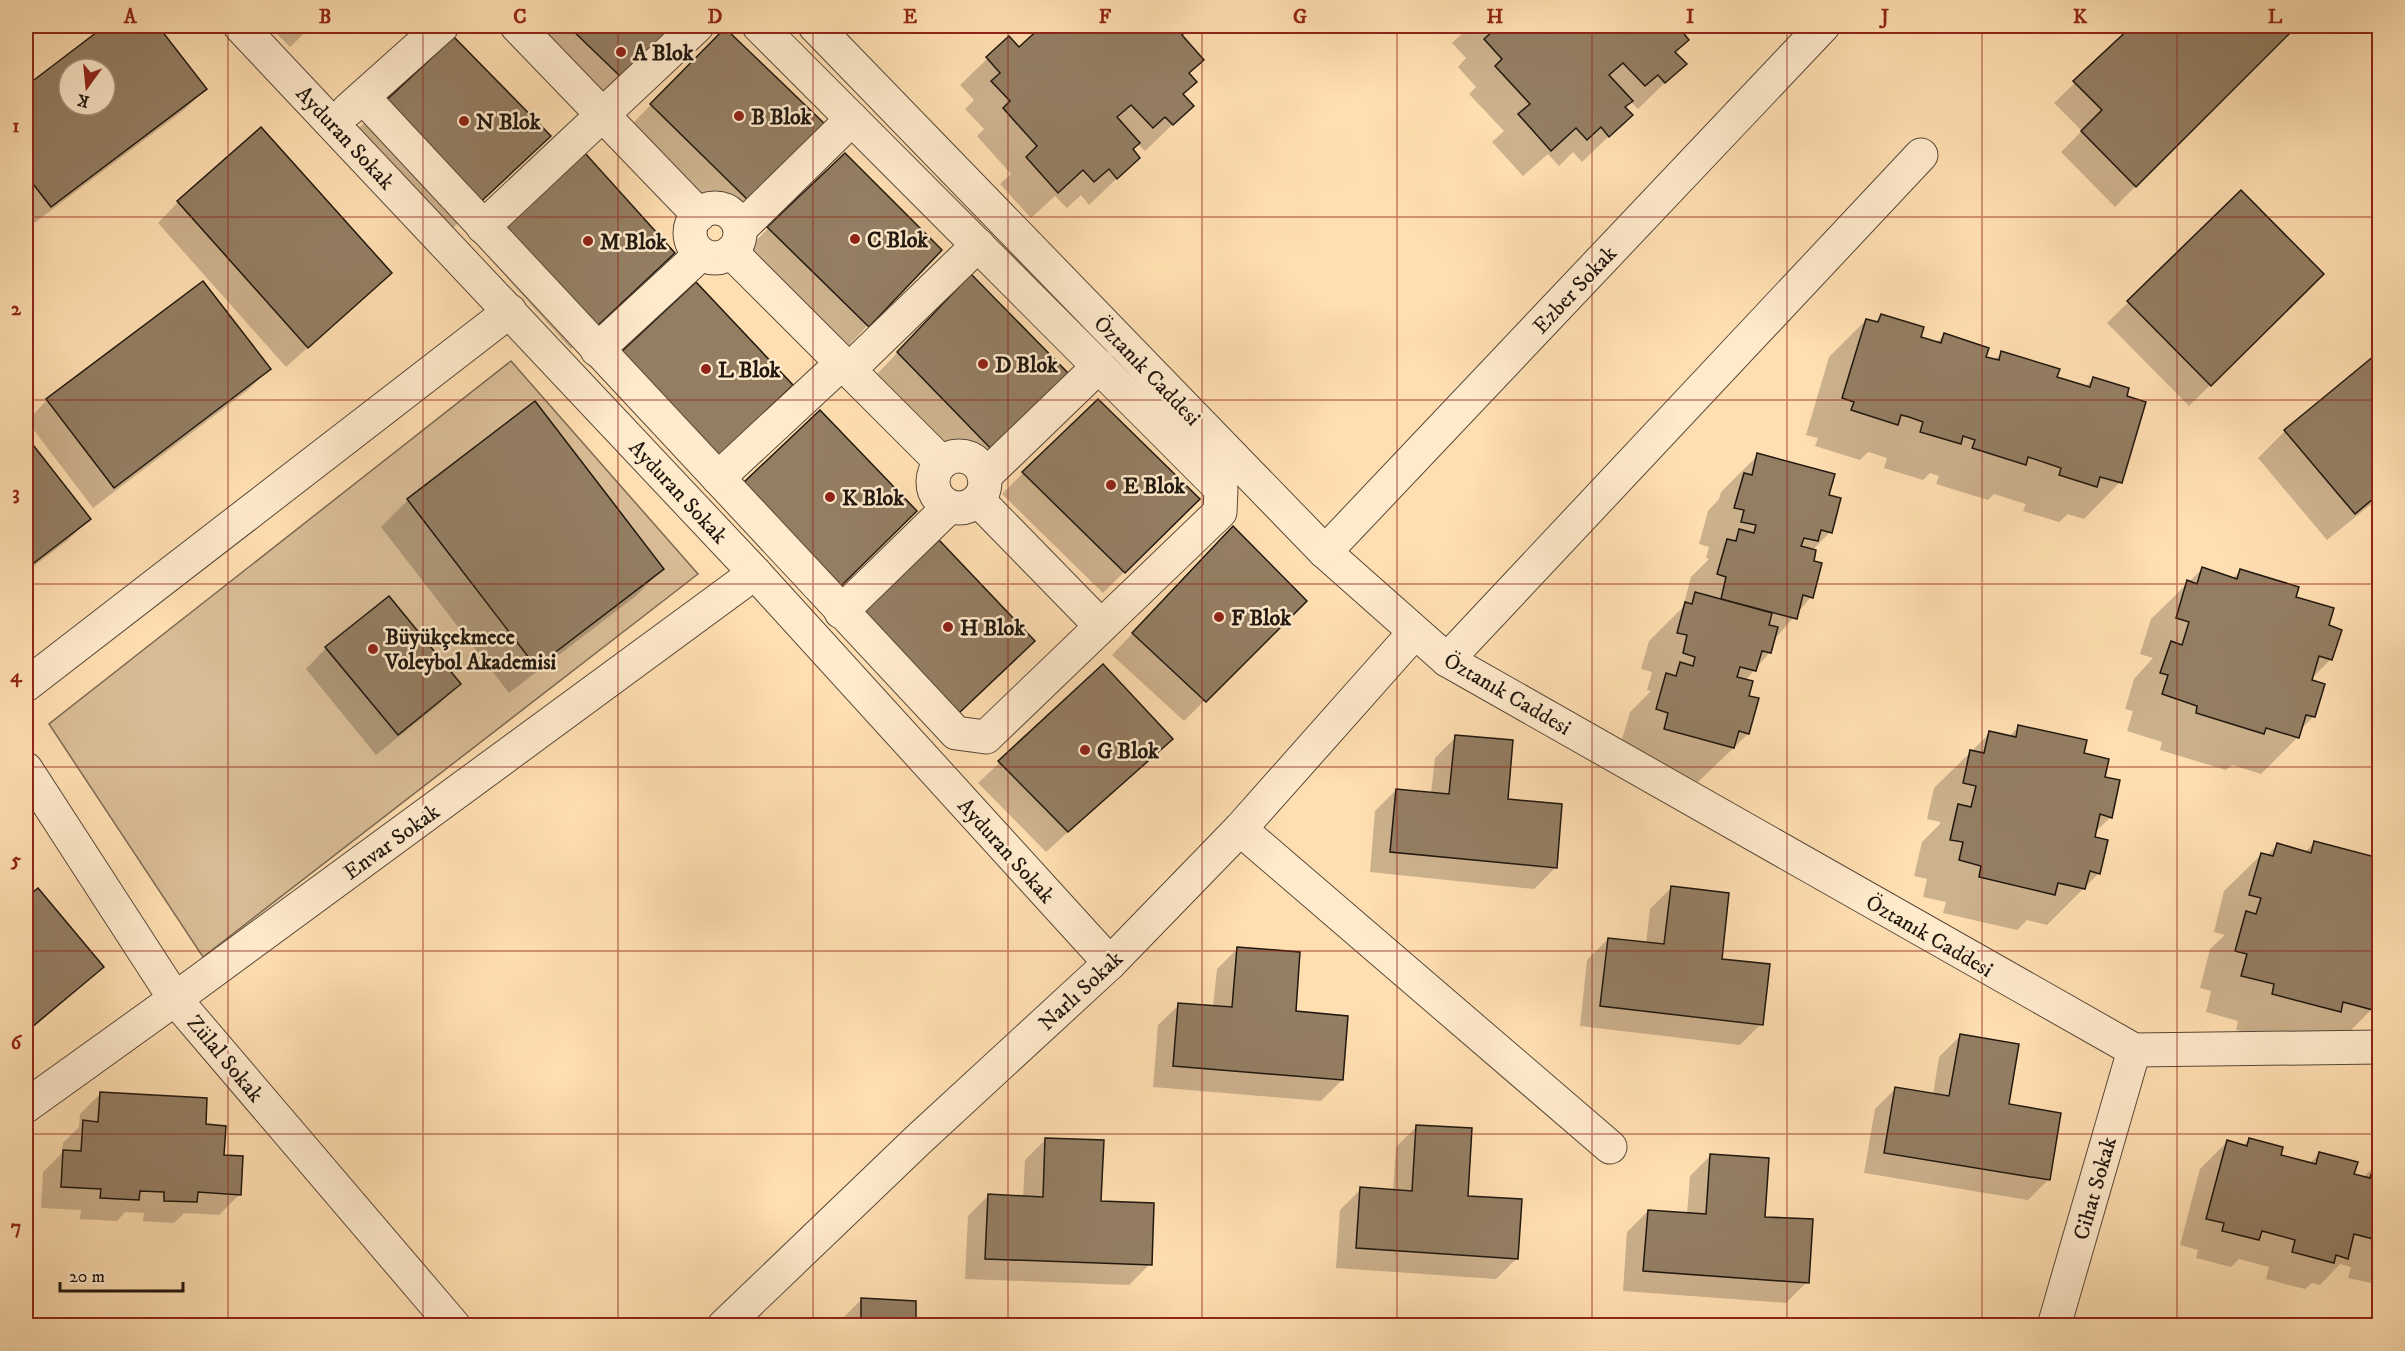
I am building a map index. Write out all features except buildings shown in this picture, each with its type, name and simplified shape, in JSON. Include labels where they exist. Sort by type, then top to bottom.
[{"type":"street","name":"Ayduran Sokak","points":[[240,26],[755,573],[1110,963]]},
{"type":"street","points":[[333,123],[442,26]]},
{"type":"street","points":[[517,26],[699,215]]},
{"type":"street","points":[[483,227],[697,26]]},
{"type":"street","points":[[363,97],[956,733],[986,737],[1220,512],[1221,489],[759,26]]},
{"type":"street","name":"Öztanık Caddesi","points":[[814,26],[1325,552],[1447,660],[2134,1050]]},
{"type":"street","name":"Ezber Sokak","points":[[1325,552],[1823,26]]},
{"type":"street","points":[[597,350],[724,245],[852,118]]},
{"type":"street","points":[[1447,660],[1921,155]]},
{"type":"street","points":[[707,209],[724,210],[736,221],[724,245],[695,248],[690,234],[691,225],[707,209]]},
{"type":"street","points":[[718,478],[846,366],[978,244]]},
{"type":"street","points":[[724,245],[941,462]]},
{"type":"street","points":[[26,685],[510,311]]},
{"type":"street","points":[[841,612],[970,494],[1099,366]]},
{"type":"street","points":[[970,494],[979,465],[965,456],[957,455],[941,462],[932,478],[936,495],[970,494],[1101,626]]},
{"type":"street","name":"Envar Sokak","points":[[26,1106],[176,999],[755,573]]},
{"type":"street","name":"Narlı Sokak","points":[[724,1326],[918,1140],[1110,963],[1240,829],[1414,633]]},
{"type":"street","name":"Zülal Sokak","points":[[26,769],[176,999],[454,1326]]},
{"type":"street","points":[[1240,829],[1610,1147]]},
{"type":"street","points":[[2134,1050],[2379,1047]]},
{"type":"street","name":"Cihat Sokak","points":[[2054,1326],[2134,1050]]},
{"type":"shaded area","name":"Büyükçekmece Voleybol Akademisi","points":[[511,361],[698,574],[203,957],[49,724]]},
{"type":"place","name":"A Blok","points":[[621,52]]},
{"type":"place","name":"B Blok","points":[[739,116]]},
{"type":"place","name":"N Blok","points":[[464,121]]},
{"type":"place","name":"C Blok","points":[[855,239]]},
{"type":"place","name":"M Blok","points":[[588,241]]},
{"type":"place","name":"D Blok","points":[[983,364]]},
{"type":"place","name":"L Blok","points":[[706,369]]},
{"type":"place","name":"E Blok","points":[[1111,485]]},
{"type":"place","name":"K Blok","points":[[830,497]]},
{"type":"place","name":"F Blok","points":[[1219,617]]},
{"type":"place","name":"H Blok","points":[[948,627]]},
{"type":"place","name":"Büyükçekmece Voleybol Akademisi","points":[[373,649]]},
{"type":"place","name":"G Blok","points":[[1085,750]]}]
